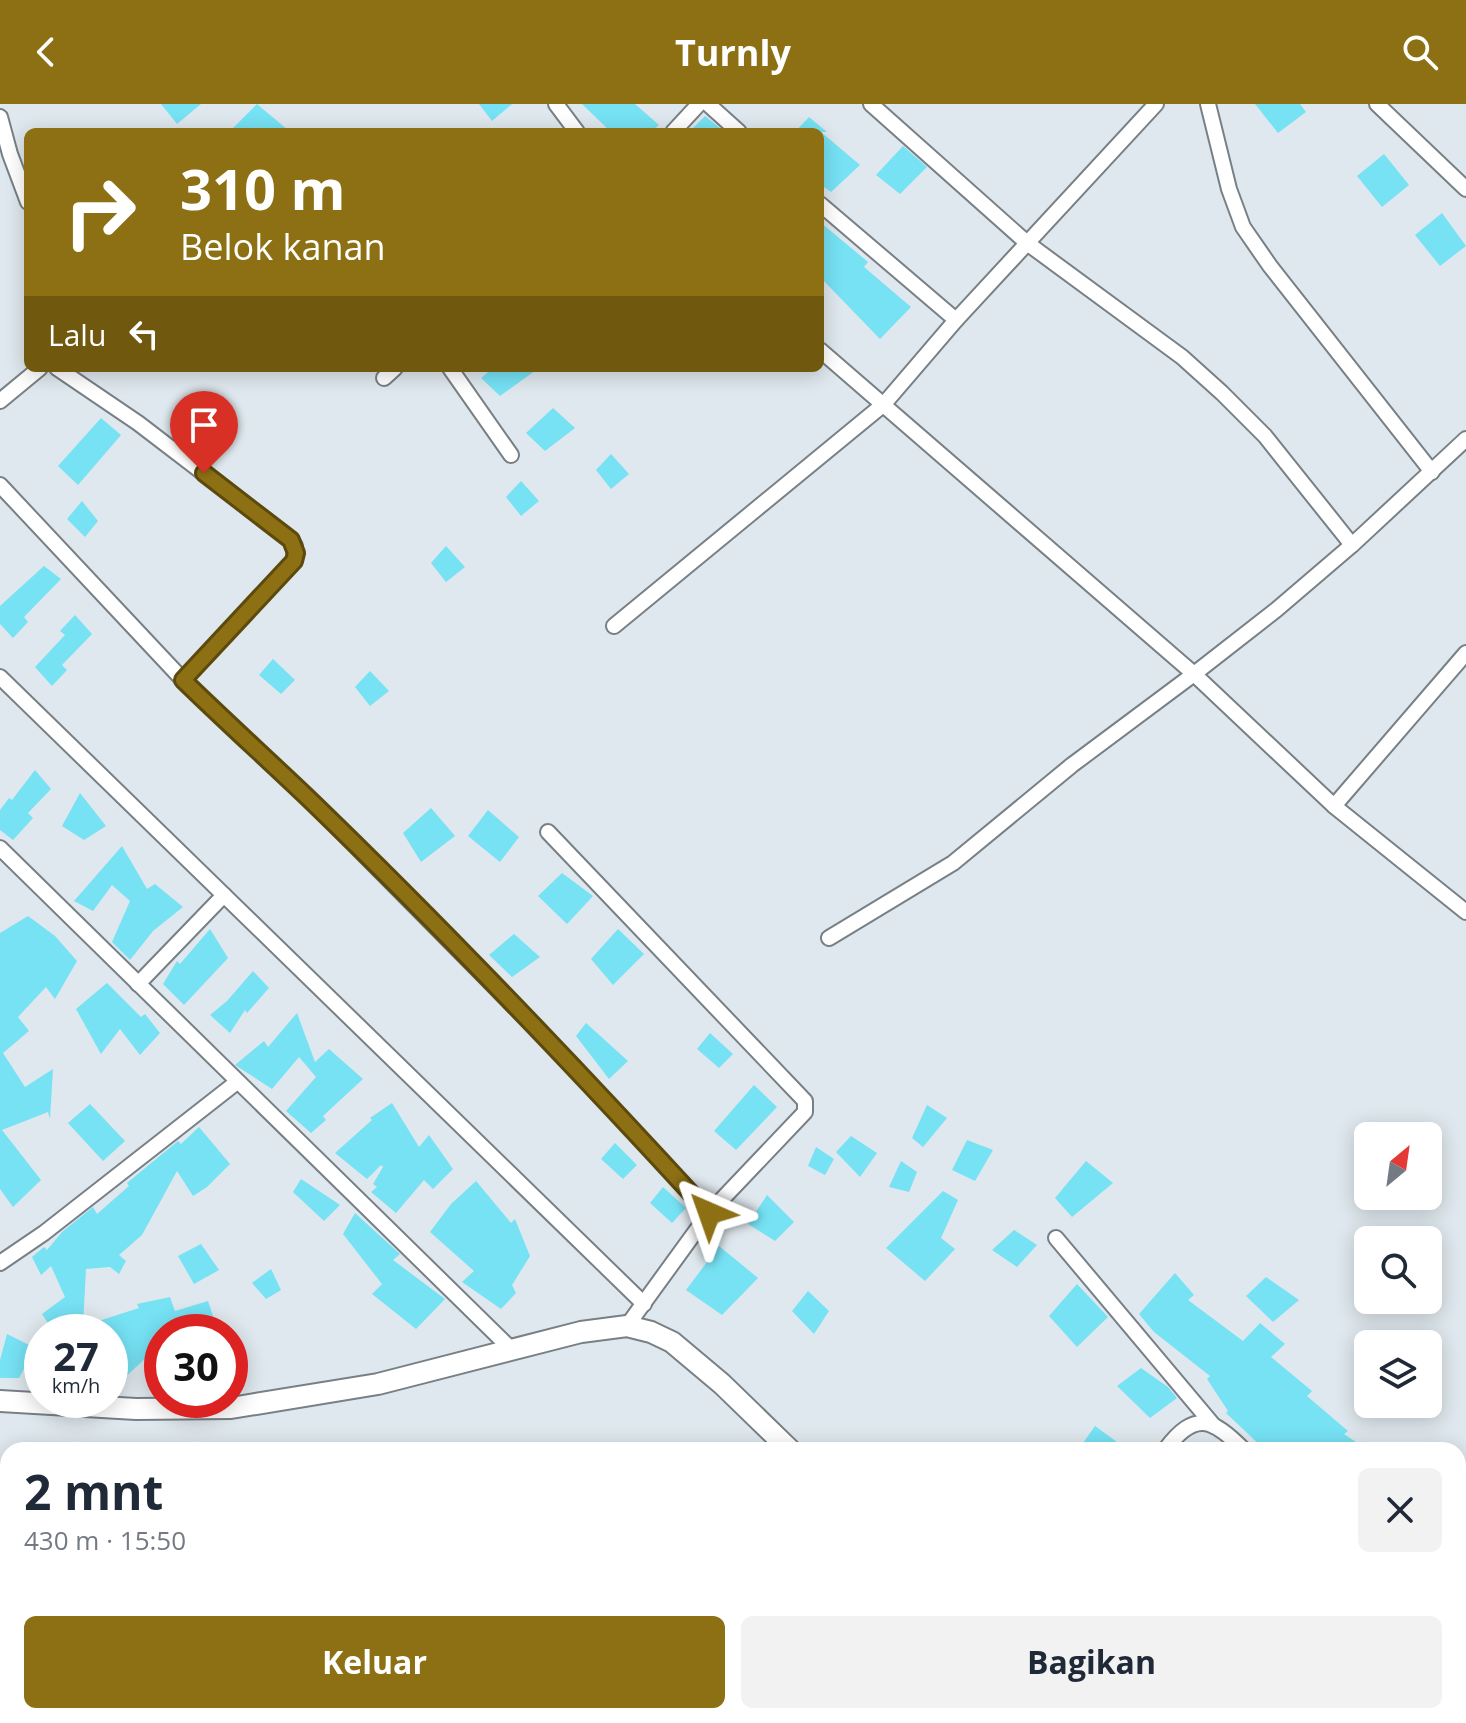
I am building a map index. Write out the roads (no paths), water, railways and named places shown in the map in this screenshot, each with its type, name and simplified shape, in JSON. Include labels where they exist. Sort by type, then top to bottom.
[{"type":"main road","points":[[0,1401],[136,1409],[231,1408],[378,1384],[581,1332],[627,1326],[672,1342],[722,1384],[782,1442]]},
{"type":"street","points":[[556,104],[574,128]]},
{"type":"street","points":[[677,128],[699,104]]},
{"type":"street","points":[[708,104],[735,128]]},
{"type":"street","points":[[871,104],[1027,243],[1182,357],[1222,393],[1265,436],[1352,545]]},
{"type":"street","points":[[614,626],[884,404],[956,320],[1156,104]]},
{"type":"street","points":[[1208,104],[1229,189],[1243,227],[1270,266],[1432,472]]},
{"type":"street","points":[[1377,104],[1466,189]]},
{"type":"street","points":[[0,117],[24,191]]},
{"type":"street","points":[[824,207],[956,320]]},
{"type":"street","points":[[824,353],[1194,674],[1334,806],[1466,912]]},
{"type":"street","points":[[0,401],[35,372]]},
{"type":"street","points":[[63,372],[138,423],[295,546],[294,561],[183,680]]},
{"type":"street","points":[[453,372],[511,455]]},
{"type":"street","points":[[829,938],[953,863],[1072,765],[1276,610],[1352,545],[1466,439]]},
{"type":"street","points":[[0,485],[183,680],[307,797],[571,1064],[709,1213]]},
{"type":"street","points":[[1334,806],[1466,653]]},
{"type":"street","points":[[0,677],[644,1304]]},
{"type":"street","points":[[548,832],[805,1101],[805,1112],[709,1213],[627,1326]]},
{"type":"street","points":[[0,848],[512,1350]]},
{"type":"street","points":[[138,984],[224,895]]},
{"type":"street","points":[[0,1263],[44,1233],[237,1082]]},
{"type":"street","points":[[1056,1238],[1214,1426]]},
{"type":"street","points":[[1171,1442],[1180,1430],[1197,1422],[1214,1426],[1236,1442]]}]
